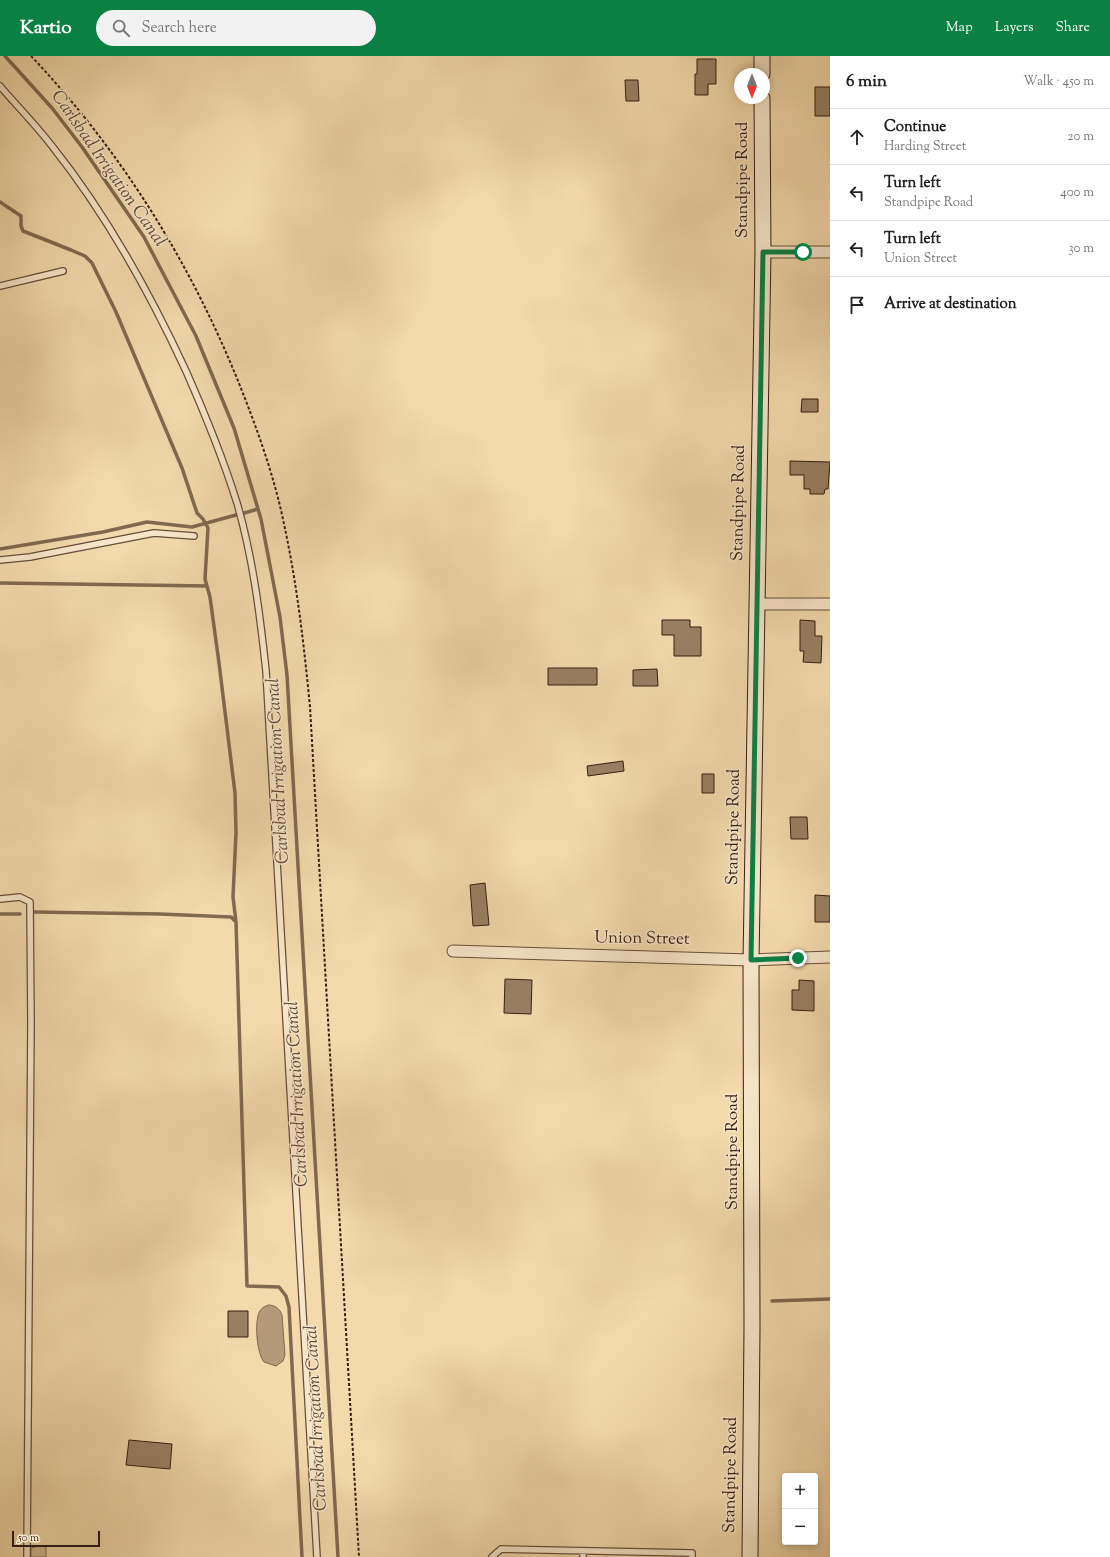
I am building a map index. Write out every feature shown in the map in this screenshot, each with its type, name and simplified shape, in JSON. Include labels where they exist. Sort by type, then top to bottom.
[{"type":"street","points":[[762,56],[762,68]]},
{"type":"street","name":"Standpipe Road","points":[[750,1557],[752,1327],[751,960],[763,252],[762,104]]},
{"type":"street","points":[[763,252],[830,252]]},
{"type":"street","points":[[757,604],[830,604]]},
{"type":"street","name":"Union Street","points":[[453,951],[751,960],[830,957]]},
{"type":"lane","points":[[0,86],[52,145],[95,205],[160,314],[223,460],[237,504],[250,559],[261,621],[266,679],[317,1557]]},
{"type":"lane","points":[[0,286],[64,271]]},
{"type":"lane","points":[[0,560],[30,557],[154,533],[194,536]]},
{"type":"lane","points":[[0,899],[20,897],[30,902],[31,1023],[27,1557]]},
{"type":"lane","points":[[492,1557],[501,1549],[583,1554],[637,1555],[692,1553],[692,1557]]},
{"type":"lane","points":[[531,1550],[531,1557]]},
{"type":"shaded area","points":[[268,1305],[277,1308],[282,1315],[285,1355],[283,1361],[276,1366],[264,1362],[257,1340],[257,1321],[259,1312]]},
{"type":"shaded area","points":[[39,1546],[46,1547],[46,1557],[31,1557],[31,1548]]},
{"type":"building","points":[[697,59],[716,59],[716,84],[708,84],[708,95],[695,95]]},
{"type":"building","points":[[625,80],[638,80],[639,101],[626,101]]},
{"type":"building","points":[[815,87],[830,87],[830,116],[815,116]]},
{"type":"building","points":[[802,399],[818,399],[818,412],[801,412]]},
{"type":"building","points":[[790,461],[830,462],[828,489],[825,489],[824,494],[810,494],[810,489],[804,489],[804,475],[790,475]]},
{"type":"building","points":[[662,620],[690,620],[690,627],[701,627],[701,656],[674,656],[674,635],[662,635]]},
{"type":"building","points":[[800,620],[815,621],[815,636],[822,636],[821,663],[803,662],[804,651],[800,651]]},
{"type":"building","points":[[548,668],[597,668],[597,685],[548,685]]},
{"type":"building","points":[[657,669],[658,686],[633,686],[633,670]]},
{"type":"building","points":[[623,761],[624,771],[588,776],[587,766]]},
{"type":"building","points":[[702,774],[714,774],[714,793],[702,793]]},
{"type":"building","points":[[790,817],[807,817],[808,839],[791,839]]},
{"type":"building","points":[[485,883],[489,925],[473,926],[470,885]]},
{"type":"building","points":[[815,895],[830,896],[830,922],[815,922]]},
{"type":"building","points":[[505,979],[532,980],[531,1014],[504,1013]]},
{"type":"building","points":[[799,980],[814,981],[814,1011],[792,1010],[792,990],[799,990]]},
{"type":"building","points":[[228,1311],[248,1311],[248,1337],[228,1337]]},
{"type":"building","points":[[129,1440],[172,1444],[170,1469],[126,1465]]},
{"type":"waterway","name":"Carlsbad Irrigation Canal","points":[[5,56],[52,108],[82,147],[144,237],[196,336],[234,428],[261,519],[280,617],[287,675],[338,1557]]},
{"type":"waterway","points":[[0,202],[21,216],[21,226],[23,231],[85,256],[92,263],[116,312],[182,468],[197,513],[203,519],[208,528],[205,579],[210,597],[235,793],[236,833],[233,897],[236,922]]},
{"type":"waterway","points":[[244,513],[258,509]]},
{"type":"waterway","points":[[0,549],[103,532],[147,522],[192,527],[236,515]]},
{"type":"waterway","points":[[0,583],[207,586]]},
{"type":"waterway","points":[[35,912],[231,917],[236,922],[247,1286],[279,1287],[286,1296],[289,1307],[302,1557]]},
{"type":"waterway","points":[[0,914],[20,914]]},
{"type":"waterway","points":[[772,1301],[830,1299]]},
{"type":"route","points":[[798,958],[751,960],[763,252],[803,252]]}]
